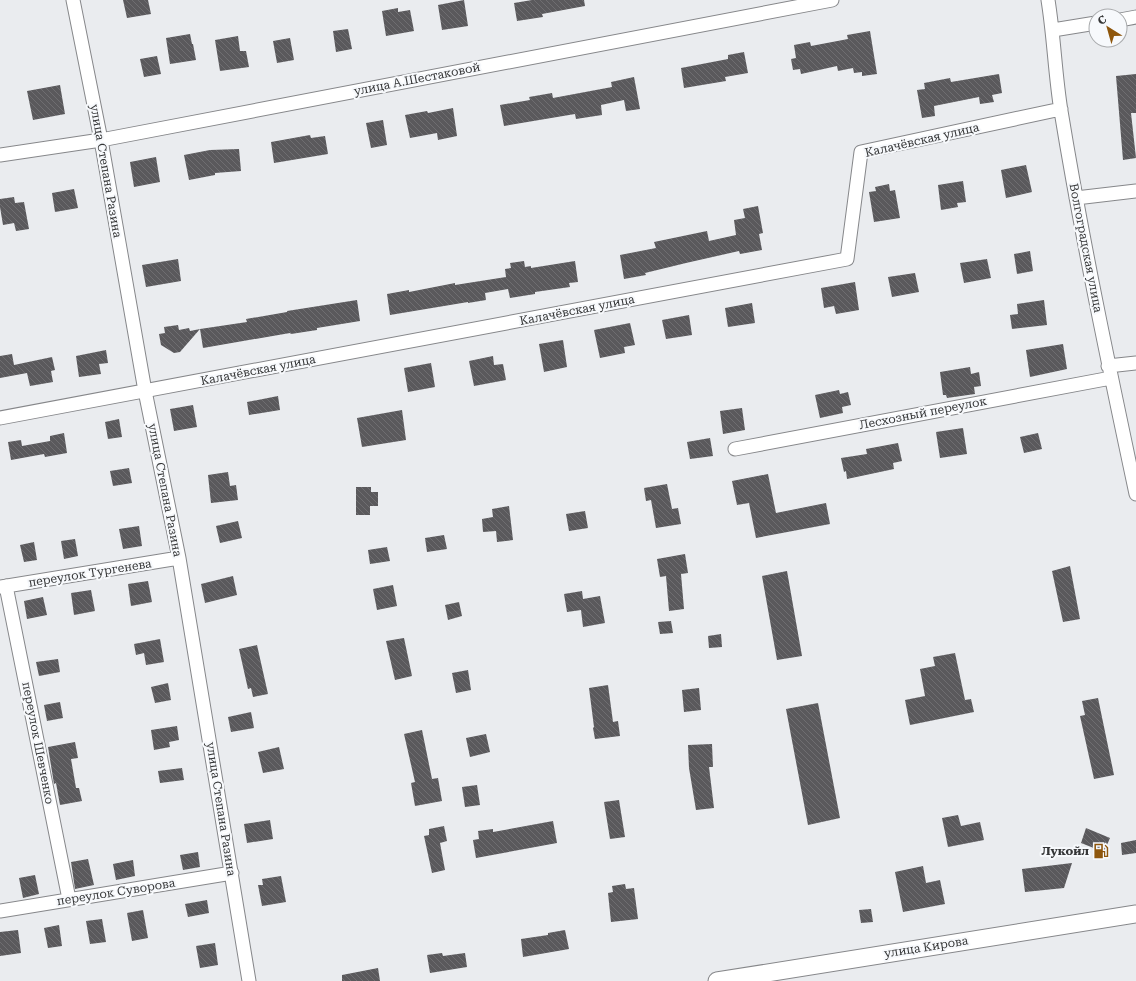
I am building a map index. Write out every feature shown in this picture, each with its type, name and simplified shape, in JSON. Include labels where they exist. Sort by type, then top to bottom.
[{"type":"street","name":"улица Степана Разина","points":[[73,0],[145,391],[179,558],[249,981]]},
{"type":"street","name":"улица А.Шестаковой","points":[[0,155],[100,140],[832,0]]},
{"type":"street","name":"Волгоградская улица","points":[[1048,0],[1053,30],[1061,109],[1076,198],[1110,372],[1136,494]]},
{"type":"street","points":[[1053,30],[1088,25]]},
{"type":"street","name":"Калачёвская улица","points":[[0,418],[846,259],[861,152],[1061,109]]},
{"type":"street","points":[[1076,198],[1136,191]]},
{"type":"street","name":"Лесхозный переулок","points":[[735,449],[1110,372],[1136,363]]},
{"type":"street","name":"переулок Тургенева","points":[[3,587],[179,558]]},
{"type":"street","name":"переулок Шевченко","points":[[3,587],[69,900]]},
{"type":"street","name":"переулок Суворова","points":[[0,911],[232,873]]},
{"type":"street","name":"улица Кирова","points":[[721,981],[1136,914]]},
{"type":"building","points":[[123,0],[148,0],[151,14],[127,18]]},
{"type":"building","points":[[464,0],[468,26],[442,30],[438,5]]},
{"type":"building","points":[[532,0],[584,0],[585,6],[542,14],[543,17],[517,21],[514,3]]},
{"type":"building","points":[[398,8],[398,12],[410,10],[414,31],[386,36],[382,11]]},
{"type":"building","points":[[348,29],[352,49],[336,52],[333,31]]},
{"type":"building","points":[[870,31],[877,74],[862,76],[862,72],[854,73],[853,68],[838,71],[837,66],[801,74],[800,69],[793,70],[791,59],[796,58],[794,45],[810,42],[811,46],[848,39],[847,35]]},
{"type":"building","points":[[190,34],[196,60],[170,64],[166,38]]},
{"type":"building","points":[[238,36],[240,51],[246,51],[249,67],[220,71],[215,40]]},
{"type":"building","points":[[290,38],[294,60],[277,63],[273,41]]},
{"type":"building","points":[[744,52],[748,73],[725,77],[726,81],[684,88],[681,68],[728,59],[728,55]]},
{"type":"building","points":[[157,56],[161,74],[144,77],[140,59]]},
{"type":"building","points":[[999,74],[1002,93],[992,95],[994,102],[980,104],[979,97],[934,106],[935,116],[922,118],[917,90],[925,89],[924,83],[950,78],[951,82]]},
{"type":"building","points":[[1136,74],[1136,113],[1131,113],[1136,158],[1123,160],[1116,76]]},
{"type":"building","points":[[634,77],[640,109],[626,111],[624,100],[601,105],[602,115],[576,119],[575,114],[504,126],[500,105],[530,100],[529,97],[552,93],[553,98],[612,87],[611,82]]},
{"type":"building","points":[[60,85],[65,114],[33,120],[27,91]]},
{"type":"building","points":[[453,108],[457,136],[438,140],[437,133],[410,138],[405,115],[427,111],[428,113]]},
{"type":"building","points":[[383,120],[387,145],[371,148],[366,123]]},
{"type":"building","points":[[310,135],[311,138],[325,136],[328,154],[274,163],[271,142]]},
{"type":"building","points":[[239,149],[241,171],[215,173],[215,175],[189,180],[184,155],[210,150]]},
{"type":"building","points":[[156,157],[160,182],[134,187],[130,162]]},
{"type":"building","points":[[1026,165],[1032,192],[1006,198],[1001,170]]},
{"type":"building","points":[[963,181],[966,202],[957,203],[958,207],[941,210],[938,185]]},
{"type":"building","points":[[889,184],[890,191],[895,190],[900,218],[874,222],[869,192],[876,191],[875,187]]},
{"type":"building","points":[[74,189],[78,208],[55,212],[52,193]]},
{"type":"building","points":[[14,197],[15,203],[24,202],[29,229],[16,231],[14,223],[3,225],[0,199]]},
{"type":"building","points":[[758,206],[763,233],[759,234],[762,250],[740,254],[739,251],[645,273],[646,275],[624,279],[620,255],[656,248],[654,242],[707,231],[709,241],[736,235],[734,220],[745,218],[743,209]]},
{"type":"building","points":[[1030,251],[1033,271],[1017,274],[1014,254]]},
{"type":"building","points":[[178,259],[181,281],[146,287],[142,265]]},
{"type":"building","points":[[987,259],[991,278],[964,283],[960,263]]},
{"type":"building","points":[[524,261],[525,267],[531,266],[531,268],[575,261],[578,282],[569,283],[570,287],[535,292],[535,294],[510,298],[508,289],[485,293],[486,300],[390,315],[387,294],[409,290],[409,292],[455,283],[455,285],[506,277],[505,269],[511,268],[510,263]]},
{"type":"building","points":[[915,273],[919,292],[892,297],[888,277]]},
{"type":"building","points":[[855,282],[859,310],[836,314],[834,306],[824,308],[821,288]]},
{"type":"building","points":[[357,300],[360,321],[317,328],[317,330],[290,333],[203,348],[200,329],[247,322],[246,319],[287,311]]},
{"type":"building","points":[[1044,300],[1047,325],[1012,329],[1010,315],[1018,314],[1017,304]]},
{"type":"building","points":[[752,303],[755,323],[728,327],[725,308]]},
{"type":"building","points":[[689,315],[692,335],[666,339],[662,320]]},
{"type":"building","points":[[630,323],[635,345],[624,347],[625,353],[600,358],[594,330]]},
{"type":"building","points":[[178,325],[179,330],[189,328],[190,331],[200,329],[180,352],[174,353],[161,345],[159,334],[165,333],[164,327]]},
{"type":"building","points":[[563,340],[567,367],[544,372],[539,344]]},
{"type":"building","points":[[1063,344],[1067,369],[1030,377],[1026,350]]},
{"type":"building","points":[[106,350],[108,363],[99,364],[101,374],[79,377],[76,356]]},
{"type":"building","points":[[12,354],[14,365],[52,357],[55,370],[51,371],[53,382],[30,386],[27,373],[0,378],[0,356]]},
{"type":"building","points":[[493,356],[494,365],[503,364],[506,380],[474,386],[469,361]]},
{"type":"building","points":[[431,363],[435,387],[408,392],[404,368]]},
{"type":"building","points":[[970,367],[971,374],[979,372],[981,386],[974,387],[975,394],[947,398],[946,395],[943,395],[940,372]]},
{"type":"building","points":[[839,390],[840,394],[848,392],[851,405],[842,407],[843,413],[820,418],[815,395]]},
{"type":"building","points":[[278,396],[280,410],[249,415],[247,402]]},
{"type":"building","points":[[193,405],[197,427],[174,431],[170,409]]},
{"type":"building","points":[[742,408],[745,430],[723,434],[720,411]]},
{"type":"building","points":[[402,410],[406,440],[362,447],[357,418]]},
{"type":"building","points":[[119,419],[122,437],[108,439],[105,422]]},
{"type":"building","points":[[963,428],[967,454],[940,458],[936,432]]},
{"type":"building","points":[[64,433],[67,453],[45,457],[44,454],[11,460],[8,442],[21,440],[22,446],[50,441],[50,436]]},
{"type":"building","points":[[1038,433],[1042,449],[1024,453],[1020,437]]},
{"type":"building","points":[[710,438],[713,456],[690,459],[687,442]]},
{"type":"building","points":[[898,443],[902,461],[893,463],[894,469],[847,479],[846,471],[844,472],[841,458],[867,454],[866,449]]},
{"type":"building","points":[[129,468],[132,483],[113,486],[110,471]]},
{"type":"building","points":[[228,472],[230,486],[236,485],[238,500],[211,503],[208,475]]},
{"type":"building","points":[[768,474],[776,513],[826,503],[830,524],[756,538],[749,503],[737,505],[732,481]]},
{"type":"building","points":[[667,484],[672,509],[678,508],[681,524],[656,528],[651,500],[646,501],[644,488]]},
{"type":"building","points":[[356,487],[371,487],[371,492],[378,492],[378,506],[370,506],[370,515],[356,515]]},
{"type":"building","points":[[509,506],[513,540],[497,542],[496,531],[483,532],[482,519],[493,517],[492,509]]},
{"type":"building","points":[[585,511],[588,528],[569,531],[566,514]]},
{"type":"building","points":[[238,521],[242,538],[220,543],[216,526]]},
{"type":"building","points":[[139,526],[142,546],[123,549],[119,529]]},
{"type":"building","points":[[444,535],[447,549],[427,552],[425,538]]},
{"type":"building","points":[[75,539],[78,556],[64,559],[61,541]]},
{"type":"building","points":[[34,542],[37,560],[24,562],[20,545]]},
{"type":"building","points":[[387,547],[390,561],[370,564],[368,550]]},
{"type":"building","points":[[685,554],[688,573],[681,574],[684,609],[669,611],[666,576],[660,577],[657,559]]},
{"type":"building","points":[[1070,566],[1080,619],[1063,622],[1052,571]]},
{"type":"building","points":[[787,571],[802,656],[777,660],[762,576]]},
{"type":"building","points":[[233,576],[237,595],[205,603],[201,584]]},
{"type":"building","points":[[148,581],[152,602],[131,606],[128,584]]},
{"type":"building","points":[[393,585],[397,606],[377,610],[373,589]]},
{"type":"building","points":[[91,590],[95,611],[74,615],[71,593]]},
{"type":"building","points":[[582,591],[583,599],[600,596],[605,623],[583,627],[581,610],[567,612],[564,594]]},
{"type":"building","points":[[43,597],[47,615],[27,619],[24,601]]},
{"type":"building","points":[[459,602],[462,616],[448,620],[445,605]]},
{"type":"building","points":[[671,621],[673,633],[660,634],[658,622]]},
{"type":"building","points":[[721,634],[722,647],[709,648],[708,636]]},
{"type":"building","points":[[404,638],[412,676],[395,680],[386,641]]},
{"type":"building","points":[[160,639],[164,662],[146,665],[144,653],[136,655],[134,644]]},
{"type":"building","points":[[257,645],[268,694],[253,697],[251,688],[248,689],[239,649]]},
{"type":"building","points":[[955,653],[965,700],[971,699],[974,712],[910,725],[905,700],[925,696],[920,669],[935,666],[933,657]]},
{"type":"building","points":[[58,659],[60,672],[39,676],[36,662]]},
{"type":"building","points":[[468,670],[471,690],[456,693],[452,673]]},
{"type":"building","points":[[168,683],[171,700],[155,703],[151,687]]},
{"type":"building","points":[[608,685],[613,722],[618,721],[620,736],[595,739],[589,688]]},
{"type":"building","points":[[699,688],[701,710],[684,712],[682,690]]},
{"type":"building","points":[[1098,698],[1114,775],[1094,779],[1080,716],[1085,715],[1082,701]]},
{"type":"building","points":[[60,702],[63,718],[47,721],[44,705]]},
{"type":"building","points":[[818,703],[840,818],[808,825],[786,709]]},
{"type":"building","points":[[251,712],[254,728],[231,732],[228,717]]},
{"type":"building","points":[[177,726],[179,740],[169,742],[170,747],[154,750],[151,730]]},
{"type":"building","points":[[422,730],[432,779],[438,778],[442,801],[415,806],[411,783],[415,782],[404,734]]},
{"type":"building","points":[[486,734],[490,752],[470,757],[466,738]]},
{"type":"building","points":[[75,742],[78,758],[71,759],[76,788],[79,788],[82,801],[60,805],[56,783],[54,784],[48,747]]},
{"type":"building","points":[[712,744],[713,767],[709,767],[714,808],[696,810],[689,768],[688,745]]},
{"type":"building","points":[[279,747],[284,769],[263,773],[258,752]]},
{"type":"building","points":[[182,768],[184,780],[160,783],[158,771]]},
{"type":"building","points":[[477,785],[480,805],[465,807],[462,787]]},
{"type":"building","points":[[619,800],[625,837],[610,839],[604,802]]},
{"type":"building","points":[[958,815],[961,826],[980,822],[984,840],[948,847],[942,818]]},
{"type":"building","points":[[270,820],[273,839],[247,843],[244,824]]},
{"type":"building","points":[[553,821],[557,843],[476,858],[473,840],[479,839],[478,831],[493,829],[493,832]]},
{"type":"building","points":[[444,826],[447,841],[440,843],[445,870],[432,873],[424,836],[429,835],[429,829]]},
{"type":"building","points":[[1086,828],[1110,838],[1104,852],[1081,843]]},
{"type":"building","points":[[1136,840],[1136,853],[1122,855],[1121,843]]},
{"type":"building","points":[[198,852],[200,867],[183,870],[180,855]]},
{"type":"building","points":[[88,859],[94,885],[75,889],[71,862]]},
{"type":"building","points":[[133,860],[135,876],[116,880],[113,864]]},
{"type":"building","points":[[1072,863],[1064,888],[1025,892],[1022,869]]},
{"type":"building","points":[[923,866],[926,883],[940,880],[945,904],[903,912],[895,872]]},
{"type":"building","points":[[35,875],[39,894],[23,898],[19,878]]},
{"type":"building","points":[[281,876],[286,902],[262,906],[258,885],[263,885],[262,879]]},
{"type":"building","points":[[625,884],[626,889],[634,888],[638,919],[611,922],[608,893],[613,892],[612,886]]},
{"type":"building","points":[[207,900],[209,913],[188,917],[185,904]]},
{"type":"building","points":[[871,909],[873,922],[861,923],[859,910]]},
{"type":"building","points":[[143,910],[148,938],[132,941],[127,913]]},
{"type":"building","points":[[102,919],[106,942],[90,944],[86,921]]},
{"type":"building","points":[[59,925],[62,946],[48,948],[44,928]]},
{"type":"building","points":[[18,930],[21,953],[0,956],[0,932]]},
{"type":"building","points":[[565,930],[569,949],[523,957],[521,939],[548,935],[548,933]]},
{"type":"building","points":[[215,943],[218,965],[200,968],[196,946]]},
{"type":"building","points":[[442,953],[443,956],[465,953],[467,967],[430,973],[427,955]]},
{"type":"building","points":[[378,968],[380,981],[342,981],[342,975]]},
{"type":"place","name":"Лукойл","points":[[1101,851]]}]
